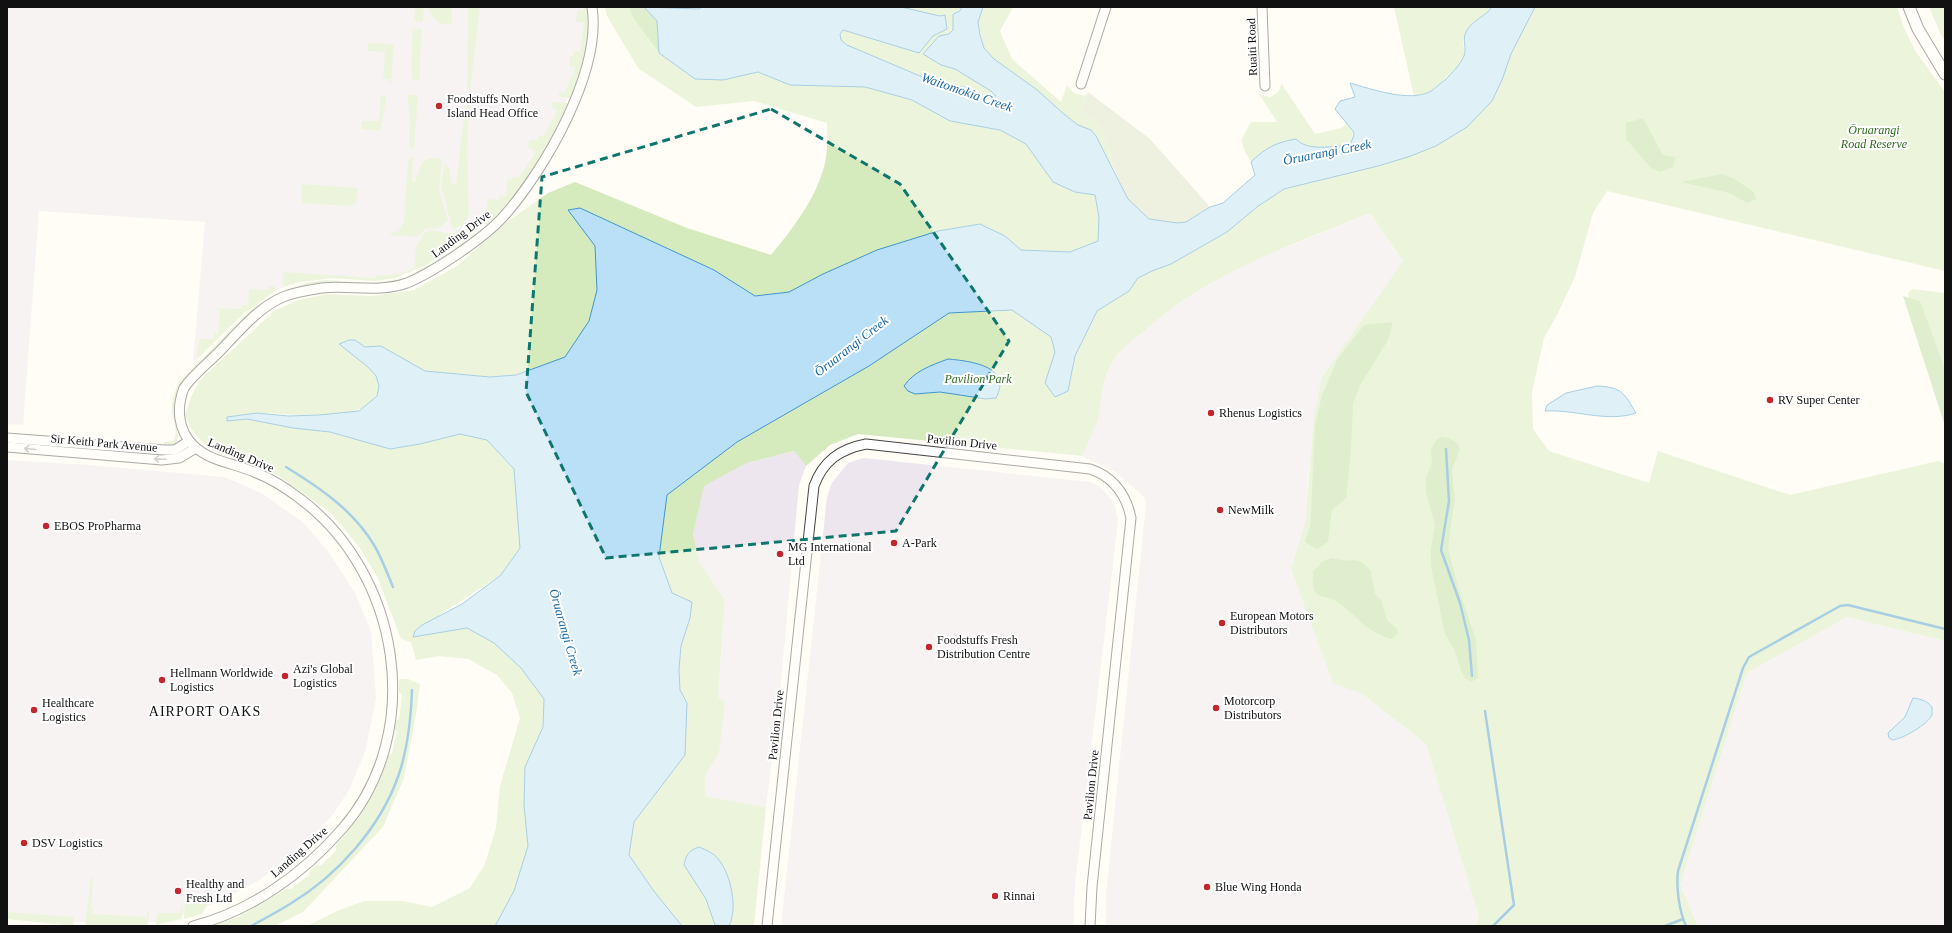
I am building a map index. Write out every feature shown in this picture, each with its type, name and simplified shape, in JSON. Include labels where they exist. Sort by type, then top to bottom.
[{"type":"street","name":"Landing Drive","points":[[193,926],[211,921],[246,905],[282,884],[325,849],[351,818],[363,801],[380,763],[390,723],[393,685],[389,641],[383,618],[364,574],[347,546],[326,521],[299,498],[255,472],[209,457],[192,445],[180,426],[179,419],[180,402],[184,388],[267,307],[283,297],[323,288],[381,289],[405,283],[424,275],[486,233],[502,217],[525,188],[550,151],[576,98],[591,49],[594,20],[592,7]]},
{"type":"street","points":[[1082,84],[1106,7]]},
{"type":"street","name":"Ruaiti Road","points":[[1262,7],[1265,86]]},
{"type":"street","points":[[1909,7],[1918,29],[1945,74]]},
{"type":"street","name":"Sir Keith Park Avenue","points":[[7,438],[164,450],[175,450],[192,445]]},
{"type":"street","name":"Pavilion Drive","points":[[767,926],[814,486],[819,474],[832,457],[852,447],[866,444],[1090,469],[1108,477],[1124,496],[1131,518],[1092,886],[1090,926]]},
{"type":"street","name":"Sir Keith Park Avenue","points":[[7,447],[162,460],[179,458],[192,445]]},
{"type":"highlighted area","points":[[771,109],[900,184],[1009,341],[896,531],[606,558],[526,392],[542,177]]},
{"type":"shaded area","points":[[7,7],[588,7],[583,60],[552,136],[498,209],[446,252],[409,273],[370,280],[330,278],[293,283],[260,298],[251,304],[193,362],[205,222],[39,211],[23,425],[7,424]]},
{"type":"shaded area","points":[[1370,213],[1403,261],[1309,467],[1305,523],[1291,570],[1349,688],[1361,693],[1426,744],[1479,917],[1475,926],[1106,926],[1106,894],[1146,504],[1145,498],[1116,472],[1082,456],[1098,416],[1103,381],[1113,362],[1125,347],[1161,315],[1210,284],[1255,260]]},
{"type":"shaded area","points":[[794,451],[806,466],[799,485],[779,703],[766,807],[705,796],[705,776],[719,753],[718,698],[725,600],[700,563],[693,534],[703,486],[747,463]]},
{"type":"shaded area","points":[[864,458],[1090,482],[1099,486],[1112,500],[1115,506],[1118,521],[1075,885],[1073,926],[781,926],[827,497],[832,483],[848,463]]},
{"type":"shaded area","points":[[7,460],[89,465],[225,477],[263,494],[304,523],[330,554],[355,593],[371,631],[376,698],[365,752],[349,790],[334,813],[316,833],[261,879],[220,901],[186,914],[154,922],[101,923],[7,917]]},
{"type":"shaded area","points":[[1847,617],[1945,641],[1945,926],[1698,926],[1680,885],[1747,673]]},
{"type":"green space","points":[[415,7],[424,7],[423,22],[414,21]]},
{"type":"green space","points":[[429,7],[451,7],[453,23],[444,24],[434,19]]},
{"type":"green space","points":[[468,7],[480,7],[470,90],[467,88]]},
{"type":"green space","points":[[583,7],[590,7],[590,30],[586,54],[571,98],[559,97],[559,92],[565,93],[575,68],[570,66],[570,57],[573,56],[574,51],[580,52],[584,22],[576,22],[577,11],[584,10]]},
{"type":"green space","points":[[605,7],[629,7],[634,19],[659,53],[723,80],[758,72],[790,85],[865,87],[912,100],[950,121],[1000,130],[1026,144],[1053,182],[1075,192],[1095,195],[1099,217],[1098,241],[1070,252],[1021,250],[1005,236],[980,224],[938,231],[823,274],[789,292],[755,296],[714,270],[651,241],[569,210],[595,246],[597,290],[589,321],[565,357],[516,375],[490,377],[425,371],[381,346],[365,347],[355,340],[349,340],[340,345],[373,372],[378,383],[378,392],[373,400],[364,407],[351,412],[335,415],[319,416],[258,413],[227,417],[227,421],[247,419],[293,428],[330,432],[390,449],[420,444],[460,434],[487,440],[514,470],[520,547],[501,575],[439,615],[440,619],[467,628],[494,643],[521,668],[544,699],[543,727],[525,767],[524,805],[528,846],[514,891],[495,926],[307,926],[337,911],[364,901],[403,901],[432,907],[470,888],[485,864],[496,828],[500,786],[520,718],[512,693],[497,675],[468,659],[439,656],[416,660],[411,642],[401,639],[377,576],[359,547],[331,513],[277,475],[214,451],[202,442],[192,430],[185,415],[191,397],[200,380],[274,311],[298,300],[327,294],[372,296],[414,290],[457,266],[507,222],[548,193],[575,182],[687,228],[771,255],[796,223],[816,189],[826,158],[827,123],[754,101],[696,107],[638,68],[607,16]]},
{"type":"green space","points":[[629,7],[644,7],[657,21],[659,53],[634,19]]},
{"type":"green space","points":[[901,7],[962,7],[960,11],[950,14],[953,14],[953,30],[949,34],[939,36],[941,65],[955,69],[991,91],[996,96],[979,96],[965,87],[946,87],[847,45],[841,40],[840,34],[843,30],[919,53],[933,36],[947,29],[945,15],[940,16]]},
{"type":"green space","points":[[983,7],[1013,7],[1000,31],[1012,59],[1061,102],[1067,85],[1074,93],[1085,96],[1088,92],[1080,113],[1095,121],[1102,128],[1115,171],[1096,136],[1091,131],[1078,125],[1065,115],[1036,89],[994,59],[984,48],[978,22]]},
{"type":"green space","points":[[1394,7],[1492,7],[1488,13],[1474,22],[1463,41],[1465,54],[1459,66],[1430,92],[1414,96]]},
{"type":"green space","points":[[1535,7],[1897,7],[1904,28],[1916,52],[1945,92],[1945,271],[1607,191],[1593,213],[1575,277],[1544,338],[1532,392],[1533,429],[1549,451],[1649,483],[1658,451],[1790,495],[1938,461],[1945,464],[1945,641],[1847,617],[1747,673],[1680,885],[1698,926],[1475,926],[1479,917],[1426,744],[1361,693],[1333,683],[1291,569],[1305,523],[1314,415],[1322,377],[1403,261],[1370,213],[1280,249],[1222,277],[1194,293],[1131,342],[1109,368],[1103,387],[1098,419],[1082,456],[858,434],[830,445],[806,466],[794,451],[747,463],[704,486],[693,534],[700,563],[725,600],[718,697],[725,703],[719,753],[705,776],[705,796],[766,807],[754,926],[682,926],[653,890],[629,855],[634,822],[685,755],[687,703],[680,690],[679,669],[681,646],[690,618],[672,593],[659,557],[667,495],[737,442],[869,366],[949,313],[1012,310],[1051,337],[1055,352],[1045,384],[1068,391],[1075,356],[1097,311],[1129,291],[1138,278],[1171,264],[1227,232],[1257,207],[1284,189],[1378,166],[1436,146],[1502,80],[1511,54]]},
{"type":"green space","points":[[1929,7],[1945,7],[1945,41],[1940,33]]},
{"type":"green space","points":[[413,29],[422,29],[419,81],[413,81],[411,69]]},
{"type":"green space","points":[[368,43],[394,44],[391,83],[389,83],[389,79],[383,79],[385,52],[368,51]]},
{"type":"green space","points":[[1281,83],[1315,134],[1341,128],[1345,125],[1345,121],[1353,135],[1350,145],[1314,147],[1307,146],[1296,139],[1272,146],[1251,162],[1245,152],[1241,140],[1251,122],[1277,122],[1259,94],[1270,97],[1274,95],[1278,92]]},
{"type":"green space","points":[[1088,92],[1150,139],[1210,207],[1186,222],[1178,223],[1149,219],[1128,199],[1115,171],[1102,128],[1095,121],[1080,113]]},
{"type":"green space","points":[[381,95],[387,95],[380,131],[362,129],[362,121],[379,121]]},
{"type":"green space","points":[[407,95],[418,95],[414,149],[409,148],[410,118]]},
{"type":"green space","points":[[469,95],[467,151],[469,215],[463,225],[454,229],[452,228],[441,185],[445,162],[450,170],[451,183],[456,184],[466,98]]},
{"type":"green space","points":[[552,102],[568,103],[553,135],[523,184],[500,213],[487,224],[483,224],[480,215],[486,214],[488,199],[499,200],[499,195],[506,196],[507,179],[512,180],[513,176],[518,178],[536,152],[528,147],[529,140],[538,140],[538,135],[543,137],[557,111],[551,107]]},
{"type":"green space","points":[[1643,118],[1663,155],[1676,157],[1673,167],[1660,172],[1651,168],[1626,139],[1626,123]]},
{"type":"green space","points":[[413,156],[412,181],[416,181],[423,162],[427,159],[436,158],[442,160],[439,190],[448,220],[438,229],[426,228],[417,237],[390,235],[388,234],[398,231],[404,222],[408,160]]},
{"type":"green space","points":[[1722,174],[1733,178],[1754,192],[1756,199],[1747,203],[1730,193],[1681,182]]},
{"type":"green space","points":[[302,184],[358,188],[356,203],[350,206],[301,203]]},
{"type":"green space","points":[[470,221],[475,230],[428,264],[395,278],[375,281],[332,278],[300,282],[283,287],[283,272],[376,278],[376,275],[391,275],[405,272],[414,268],[416,247],[425,232],[436,230],[445,233],[456,232]]},
{"type":"green space","points":[[474,233],[476,234],[455,252],[430,268],[404,280],[376,286],[321,284],[298,290],[285,290],[307,283],[325,280],[364,283],[388,281],[408,277],[450,252]]},
{"type":"green space","points":[[269,286],[275,287],[275,291],[243,314],[196,360],[199,339],[213,339],[214,333],[218,334],[220,310],[216,308],[241,309],[242,305],[248,305],[249,289],[268,290]]},
{"type":"green space","points":[[1912,289],[1945,293],[1945,407],[1915,323],[1908,293]]},
{"type":"green space","points":[[276,294],[275,297],[253,311],[187,377],[178,392],[174,410],[178,439],[173,445],[164,446],[164,442],[173,441],[176,434],[172,404],[179,382],[251,309]]},
{"type":"green space","points":[[1903,296],[1920,301],[1945,369],[1945,426]]},
{"type":"green space","points":[[1393,322],[1388,340],[1361,384],[1353,403],[1351,451],[1346,498],[1332,510],[1328,542],[1317,549],[1305,542],[1310,526],[1315,425],[1322,395],[1338,358],[1364,325]]},
{"type":"green space","points":[[1441,437],[1448,438],[1457,443],[1460,449],[1452,470],[1455,498],[1448,548],[1458,587],[1476,640],[1478,678],[1471,682],[1465,678],[1454,649],[1445,634],[1431,567],[1431,549],[1435,525],[1426,492],[1426,477],[1432,463],[1431,450],[1437,439]]},
{"type":"green space","points":[[1332,558],[1362,562],[1371,571],[1375,594],[1381,600],[1387,620],[1397,629],[1398,633],[1392,639],[1368,628],[1336,601],[1316,593],[1313,586],[1313,571],[1321,562]]},
{"type":"green space","points":[[399,679],[408,679],[420,684],[404,778],[383,827],[303,912],[275,926],[212,926],[236,918],[287,889],[291,889],[309,875],[310,871],[316,865],[320,866],[336,851],[336,845],[359,817],[388,756],[392,753],[397,731],[394,729],[396,721],[399,719],[402,696],[399,691]]},
{"type":"green space","points":[[91,878],[93,878],[92,914],[147,917],[147,912],[149,912],[148,925],[85,926]]},
{"type":"green space","points":[[208,900],[208,904],[202,914],[184,919],[185,902]]},
{"type":"green space","points":[[181,906],[183,906],[182,919],[156,925],[157,913],[180,913]]},
{"type":"green space","points":[[7,912],[74,917],[73,926],[7,919]]},
{"type":"water","points":[[644,7],[699,9],[702,7],[901,7],[940,16],[945,15],[947,29],[933,36],[919,53],[843,30],[840,34],[841,40],[847,45],[946,87],[965,87],[979,96],[991,97],[996,96],[991,91],[955,69],[941,65],[923,54],[939,36],[949,34],[953,30],[953,14],[960,11],[962,7],[983,7],[978,22],[984,48],[994,59],[1036,89],[1078,125],[1091,130],[1096,136],[1128,199],[1149,219],[1178,223],[1186,222],[1210,207],[1223,203],[1255,175],[1251,162],[1272,146],[1296,139],[1307,146],[1314,147],[1350,145],[1354,135],[1353,131],[1335,109],[1340,101],[1355,97],[1350,83],[1391,94],[1413,96],[1431,91],[1445,80],[1458,66],[1465,53],[1464,38],[1468,28],[1486,14],[1492,7],[1535,7],[1511,54],[1502,80],[1492,101],[1467,127],[1436,146],[1408,157],[1378,166],[1284,189],[1257,207],[1227,232],[1171,264],[1138,278],[1129,291],[1097,311],[1075,356],[1068,391],[1055,397],[1045,383],[1055,352],[1051,337],[1012,310],[949,313],[869,366],[737,442],[667,495],[659,557],[672,593],[692,602],[690,618],[681,646],[679,669],[680,690],[687,703],[685,755],[634,822],[629,855],[653,890],[682,926],[495,926],[514,891],[528,846],[524,805],[525,767],[543,727],[544,699],[521,668],[494,643],[467,628],[413,637],[415,631],[422,625],[462,604],[501,575],[520,548],[514,469],[487,440],[460,434],[420,444],[390,449],[330,432],[293,428],[247,419],[227,421],[227,417],[257,413],[288,416],[359,411],[377,396],[379,386],[376,376],[368,367],[339,344],[349,340],[355,340],[365,347],[381,346],[425,371],[490,377],[516,375],[565,357],[589,321],[597,290],[595,246],[568,210],[580,208],[714,270],[755,296],[789,292],[823,274],[877,250],[938,231],[980,224],[1005,236],[1021,250],[1070,252],[1098,241],[1099,217],[1095,195],[1075,192],[1053,182],[1026,144],[1000,130],[950,121],[912,100],[865,87],[790,85],[758,72],[723,80],[695,79],[659,53],[657,21]]},
{"type":"water","points":[[948,359],[967,361],[987,367],[994,372],[999,379],[1000,387],[996,398],[986,399],[940,392],[915,394],[908,391],[904,386],[918,372]]},
{"type":"water","points":[[1597,386],[1612,388],[1621,392],[1636,413],[1614,417],[1545,411],[1547,405],[1566,393]]},
{"type":"water","points":[[1913,698],[1928,703],[1932,707],[1932,715],[1925,723],[1909,734],[1893,740],[1889,738],[1888,733],[1905,717]]},
{"type":"water","points":[[699,847],[715,855],[727,874],[733,901],[732,919],[729,926],[715,925],[706,899],[684,865],[688,854],[692,850]]},
{"type":"waterway","points":[[1446,449],[1449,501],[1441,550],[1460,603],[1469,640],[1472,676]]},
{"type":"waterway","points":[[286,467],[335,501],[346,510],[366,532],[382,560],[393,587]]},
{"type":"waterway","points":[[1686,926],[1679,899],[1677,884],[1678,871],[1743,668],[1749,657],[1840,606],[1848,605],[1945,629]]},
{"type":"waterway","points":[[251,926],[290,904],[325,879],[356,848],[369,831],[381,813],[399,774],[405,753],[411,711],[412,690]]},
{"type":"waterway","points":[[1485,711],[1514,905],[1493,926]]},
{"type":"waterway","points":[[1665,926],[1683,919]]},
{"type":"place","name":"Foodstuffs North Island Head Office","points":[[439,106]]},
{"type":"place","name":"RV Super Center","points":[[1770,400]]},
{"type":"place","name":"Rhenus Logistics","points":[[1211,413]]},
{"type":"place","name":"NewMilk","points":[[1220,510]]},
{"type":"place","name":"EBOS ProPharma","points":[[46,526]]},
{"type":"place","name":"A-Park","points":[[894,543]]},
{"type":"place","name":"MG International Ltd","points":[[780,554]]},
{"type":"place","name":"European Motors Distributors","points":[[1222,623]]},
{"type":"place","name":"Foodstuffs Fresh Distribution Centre","points":[[929,647]]},
{"type":"place","name":"Azi's Global Logistics","points":[[285,676]]},
{"type":"place","name":"Hellmann Worldwide Logistics","points":[[162,680]]},
{"type":"place","name":"Motorcorp Distributors","points":[[1216,708]]},
{"type":"place","name":"Healthcare Logistics","points":[[34,710]]},
{"type":"place","name":"DSV Logistics","points":[[24,843]]},
{"type":"place","name":"Blue Wing Honda","points":[[1207,887]]},
{"type":"place","name":"Healthy and Fresh Ltd","points":[[178,891]]},
{"type":"place","name":"Rinnai","points":[[995,896]]},
{"type":"district","name":"AIRPORT OAKS","points":[[205,711]]},
{"type":"water label","name":"Waitomokia Creek","points":[[967,92]]},
{"type":"water label","name":"Ōruarangi Creek","points":[[1327,152]]},
{"type":"water label","name":"Ōruarangi Creek","points":[[851,346]]},
{"type":"water label","name":"Ōruarangi Creek","points":[[566,632]]},
{"type":"park label","name":"Ōruarangi Road Reserve","points":[[1874,137]]},
{"type":"park label","name":"Pavilion Park","points":[[978,379]]}]
